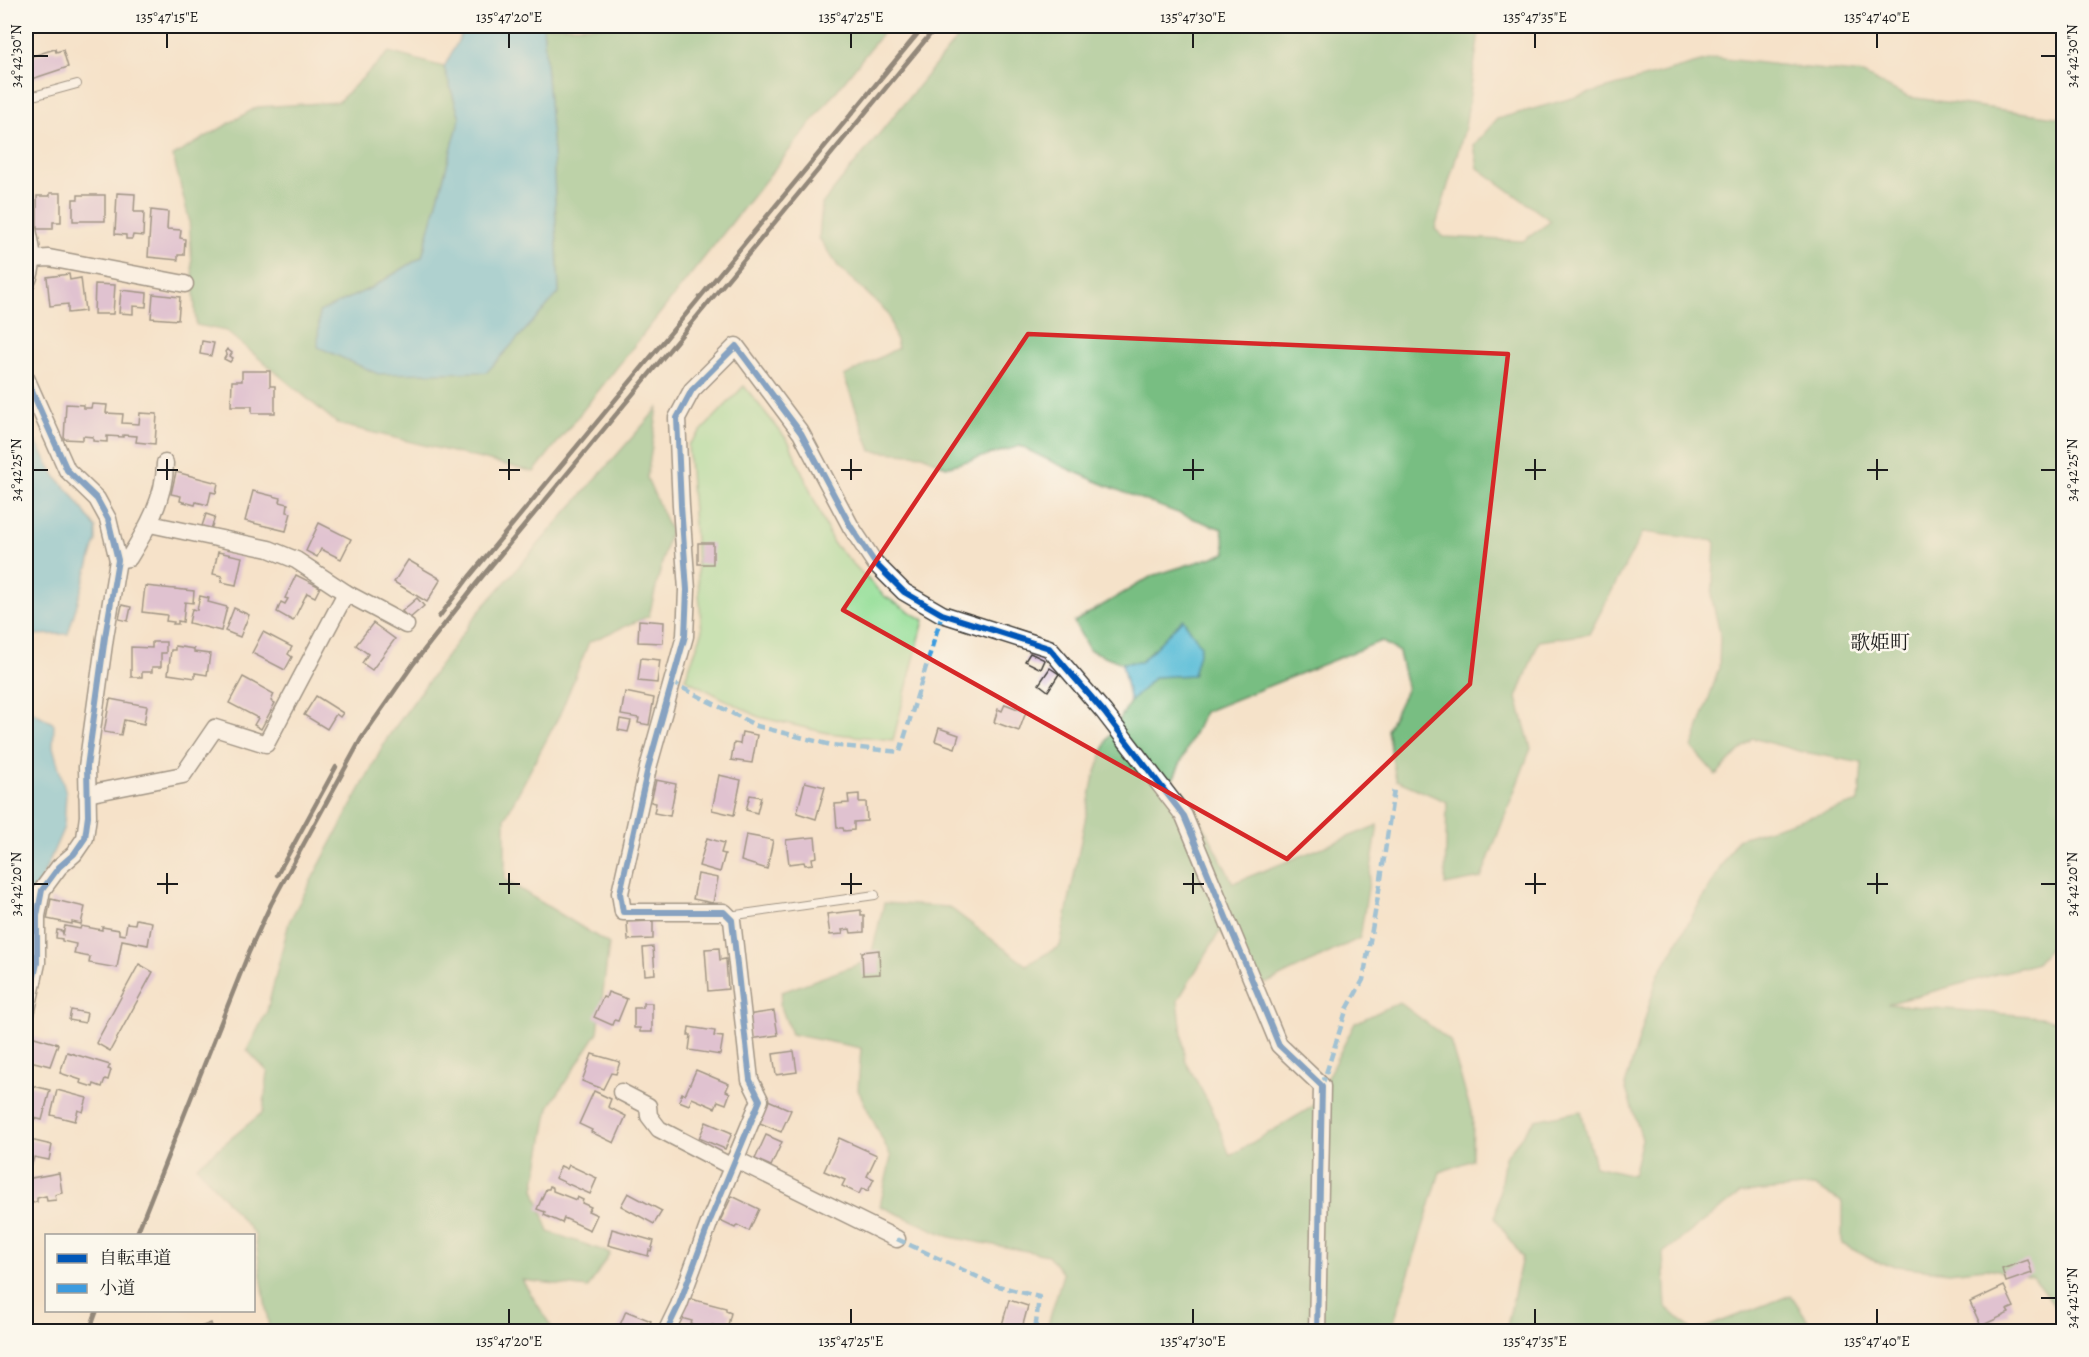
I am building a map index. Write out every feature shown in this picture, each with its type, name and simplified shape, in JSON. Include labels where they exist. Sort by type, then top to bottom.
[{"type":"street","points":[[26,223],[33,259],[26,284]]},
{"type":"street","points":[[33,259],[49,258],[185,284]]},
{"type":"street","points":[[666,1332],[679,1305],[711,1218],[760,1100],[750,1080],[732,920],[724,912],[623,912],[620,893],[648,768],[686,636],[687,590],[677,418],[692,390],[736,346],[801,433],[851,527],[874,563],[904,592],[942,614],[1049,648],[1104,712],[1184,816],[1279,1045],[1322,1086],[1317,1332]]},
{"type":"street","points":[[26,378],[67,470],[97,499],[108,519],[118,560],[102,652],[87,767],[88,816],[85,838],[42,890],[37,916],[37,963],[26,1014]]},
{"type":"street","points":[[118,560],[129,558],[150,524],[165,479],[165,463]]},
{"type":"street","points":[[150,524],[269,549],[296,560],[346,593],[406,625]]},
{"type":"street","points":[[87,794],[183,775],[215,728],[266,744],[346,593]]},
{"type":"street","points":[[621,1092],[648,1106],[649,1116],[659,1129],[897,1239]]},
{"type":"lane","points":[[26,98],[77,84]]},
{"type":"lane","points":[[728,916],[874,896]]},
{"type":"highlighted area","points":[[1028,334],[1508,354],[1470,684],[1287,859],[843,610]]},
{"type":"green space","points":[[543,26],[888,26],[534,472],[338,424],[226,331],[196,325],[189,219],[173,156],[257,107],[338,102],[389,52],[444,67],[460,118],[422,257],[371,288],[320,312],[559,293],[553,152]]},
{"type":"green space","points":[[967,26],[1480,26],[1465,128],[1435,229],[1444,237],[1523,241],[1551,221],[1478,168],[1474,145],[1497,119],[1715,58],[1863,74],[1908,97],[2063,118],[2063,933],[2037,963],[1887,1004],[2041,1017],[2063,1023],[2063,1318],[2033,1277],[1986,1268],[1948,1272],[1881,1264],[1842,1244],[1842,1202],[1814,1186],[1741,1193],[1663,1253],[1666,1307],[1693,1331],[1506,1331],[1522,1257],[1495,1218],[1505,1157],[1535,1120],[1581,1111],[1595,1166],[1633,1175],[1642,1139],[1625,1086],[1658,975],[1737,839],[1859,802],[1862,763],[1799,751],[1752,738],[1716,775],[1692,748],[1719,668],[1720,633],[1712,600],[1715,541],[1643,532],[1589,634],[1539,641],[1517,698],[1531,748],[1481,878],[1445,885],[1447,802],[1396,780],[1387,730],[1407,688],[1399,652],[1381,641],[1204,712],[1169,788],[1196,810],[1233,883],[1378,825],[1360,938],[1265,984],[1220,931],[1178,1000],[1185,1060],[1213,1111],[1230,1156],[1312,1107],[1355,1023],[1399,1002],[1450,1041],[1473,1118],[1472,1160],[1440,1172],[1394,1322],[1381,1331],[1046,1331],[1063,1274],[1048,1255],[950,1237],[880,1206],[891,1157],[858,1090],[861,1048],[791,1034],[780,1004],[782,992],[870,960],[884,903],[949,907],[1026,965],[1060,946],[1093,780],[1107,740],[1130,702],[1155,677],[1193,674],[1152,650],[1141,662],[1122,663],[1089,650],[1074,622],[1152,576],[1226,553],[1222,529],[1120,491],[1020,446],[946,467],[923,455],[871,451],[844,376],[898,348],[888,313],[838,266],[819,238],[822,204]]},
{"type":"green space","points":[[744,386],[789,442],[833,543],[884,596],[924,620],[893,740],[828,733],[759,717],[685,679],[702,633],[688,445]]},
{"type":"green space","points":[[658,408],[647,478],[670,530],[649,616],[589,642],[560,714],[505,818],[505,880],[609,944],[598,1032],[549,1107],[534,1189],[549,1232],[610,1253],[588,1288],[522,1280],[554,1331],[274,1331],[269,1328],[255,1234],[197,1166],[263,1112],[268,1072],[247,1050],[267,1011],[289,922],[388,737],[477,614]]},
{"type":"green space","points":[[1791,1295],[1815,1331],[1696,1331]]},
{"type":"water","points":[[466,26],[543,26],[553,152],[559,293],[487,372],[378,374],[318,347],[319,312],[371,288],[422,257],[460,118],[444,67]]},
{"type":"water","points":[[26,437],[36,442],[56,477],[72,494],[96,528],[96,541],[68,634],[26,635]]},
{"type":"water","points":[[1183,619],[1201,646],[1193,675],[1155,677],[1130,702],[1122,663],[1141,662]]},
{"type":"water","points":[[26,706],[54,724],[53,747],[66,793],[64,827],[42,878],[26,979]]},
{"type":"building","points":[[55,49],[56,52],[63,50],[68,67],[26,81],[26,58]]},
{"type":"building","points":[[26,172],[30,172],[30,180],[26,180]]},
{"type":"building","points":[[50,193],[61,193],[61,222],[53,222],[53,229],[37,229],[37,196],[50,196]]},
{"type":"building","points":[[117,193],[135,194],[134,212],[144,212],[143,236],[133,235],[132,239],[126,239],[126,235],[115,234]]},
{"type":"building","points":[[78,195],[105,195],[105,221],[73,221],[73,199],[78,199]]},
{"type":"building","points":[[151,210],[168,212],[167,229],[181,230],[180,238],[185,239],[184,255],[178,255],[178,260],[148,257]]},
{"type":"building","points":[[69,274],[70,280],[81,278],[85,311],[68,313],[68,304],[50,306],[47,277]]},
{"type":"building","points":[[95,284],[115,285],[113,314],[94,314]]},
{"type":"building","points":[[121,290],[147,293],[146,307],[133,306],[133,314],[119,313]]},
{"type":"building","points":[[153,294],[180,297],[178,320],[151,318]]},
{"type":"building","points":[[202,341],[214,343],[211,356],[200,354]]},
{"type":"building","points":[[227,349],[232,353],[230,356],[233,358],[230,362],[224,359]]},
{"type":"building","points":[[242,371],[270,371],[270,386],[275,386],[275,413],[252,413],[252,406],[231,406],[232,381],[242,381]]},
{"type":"building","points":[[66,404],[83,405],[83,408],[91,408],[92,404],[107,405],[106,413],[123,414],[122,423],[139,424],[140,413],[157,414],[155,444],[136,442],[137,436],[123,435],[123,437],[107,436],[107,442],[93,441],[93,437],[83,436],[83,440],[64,439]]},
{"type":"building","points":[[176,472],[218,483],[216,493],[211,492],[208,505],[196,502],[195,505],[180,501],[181,496],[171,494]]},
{"type":"building","points":[[253,491],[281,498],[280,502],[288,504],[287,512],[291,513],[286,531],[245,521]]},
{"type":"building","points":[[206,514],[215,517],[211,529],[202,526]]},
{"type":"building","points":[[319,523],[351,539],[341,559],[321,549],[317,557],[306,551]]},
{"type":"building","points":[[698,543],[713,543],[713,564],[698,564]]},
{"type":"building","points":[[218,552],[242,557],[236,585],[221,582],[222,576],[213,574]]},
{"type":"building","points":[[408,560],[441,579],[427,602],[394,582]]},
{"type":"building","points":[[296,575],[320,587],[315,597],[307,593],[293,621],[277,612],[281,602],[285,604],[288,599],[285,598]]},
{"type":"building","points":[[145,586],[194,591],[193,603],[185,602],[183,622],[178,621],[178,624],[173,624],[174,622],[166,621],[167,615],[142,612]]},
{"type":"building","points":[[200,596],[209,598],[208,602],[227,607],[221,631],[189,623],[192,609],[197,610]]},
{"type":"building","points":[[417,598],[424,606],[409,619],[402,611]]},
{"type":"building","points":[[122,605],[131,607],[128,621],[119,619]]},
{"type":"building","points":[[234,608],[249,615],[240,637],[225,631]]},
{"type":"building","points":[[639,620],[664,622],[663,643],[638,642]]},
{"type":"building","points":[[373,623],[395,639],[372,670],[362,663],[368,654],[356,645]]},
{"type":"building","points":[[263,632],[292,647],[288,654],[292,657],[285,670],[252,653]]},
{"type":"building","points":[[152,642],[166,642],[166,653],[161,653],[161,667],[152,667],[152,672],[142,672],[142,677],[131,677],[131,647],[152,648]]},
{"type":"building","points":[[175,646],[210,654],[207,675],[195,673],[195,678],[168,674],[171,650],[175,650]]},
{"type":"building","points":[[1030,653],[1045,660],[1041,669],[1025,661]]},
{"type":"building","points":[[641,658],[660,660],[657,683],[638,681]]},
{"type":"building","points":[[1050,668],[1059,674],[1048,691],[1039,684]]},
{"type":"building","points":[[243,677],[274,694],[271,701],[275,703],[261,729],[254,725],[258,718],[229,703]]},
{"type":"building","points":[[625,692],[654,698],[649,725],[638,723],[639,718],[621,715]]},
{"type":"building","points":[[316,696],[343,713],[340,717],[336,714],[327,729],[304,715]]},
{"type":"building","points":[[110,699],[147,706],[144,724],[124,720],[121,735],[104,732]]},
{"type":"building","points":[[1005,704],[1026,712],[1019,731],[994,722],[998,709],[1002,711]]},
{"type":"building","points":[[620,719],[631,721],[628,732],[618,730]]},
{"type":"building","points":[[939,728],[959,735],[955,748],[935,741]]},
{"type":"building","points":[[742,732],[757,735],[752,763],[731,760],[734,743],[740,744]]},
{"type":"building","points":[[719,775],[741,780],[734,815],[712,810]]},
{"type":"building","points":[[656,780],[676,784],[670,816],[654,813],[656,803],[651,802]]},
{"type":"building","points":[[805,782],[825,787],[816,819],[797,813]]},
{"type":"building","points":[[859,794],[859,802],[866,802],[867,821],[854,822],[854,830],[844,831],[843,828],[837,828],[835,804],[849,803],[848,795]]},
{"type":"building","points":[[750,795],[761,797],[757,813],[746,810]]},
{"type":"building","points":[[746,835],[773,840],[767,869],[741,861]]},
{"type":"building","points":[[815,837],[817,857],[812,858],[813,864],[805,865],[804,862],[789,864],[786,840]]},
{"type":"building","points":[[707,838],[724,843],[721,853],[725,854],[720,872],[699,866]]},
{"type":"building","points":[[698,874],[718,878],[713,903],[693,899]]},
{"type":"building","points":[[51,899],[85,907],[81,924],[47,919]]},
{"type":"building","points":[[861,910],[861,915],[864,915],[864,932],[851,933],[850,929],[842,930],[843,934],[830,935],[827,914]]},
{"type":"building","points":[[136,919],[152,922],[148,945],[122,940],[117,968],[89,963],[90,957],[74,954],[76,944],[56,938],[57,930],[62,931],[63,934],[65,926],[102,930],[102,927],[119,930],[119,934],[125,935],[127,923],[135,924]]},
{"type":"building","points":[[653,921],[653,939],[628,940],[627,922]]},
{"type":"building","points":[[653,947],[655,974],[645,975],[643,948]]},
{"type":"building","points":[[719,948],[720,960],[726,959],[728,989],[708,991],[705,949]]},
{"type":"building","points":[[879,950],[880,974],[863,975],[862,952]]},
{"type":"building","points":[[139,964],[153,972],[110,1051],[96,1043]]},
{"type":"building","points":[[608,992],[627,999],[618,1021],[614,1020],[612,1025],[594,1017],[603,997],[606,998]]},
{"type":"building","points":[[643,1003],[652,1003],[652,1032],[640,1032],[640,1028],[634,1028],[634,1008],[643,1008]]},
{"type":"building","points":[[71,1010],[87,1013],[85,1023],[69,1020]]},
{"type":"building","points":[[774,1011],[778,1035],[750,1039],[747,1015]]},
{"type":"building","points":[[689,1027],[715,1031],[714,1036],[723,1037],[720,1055],[689,1050],[691,1035],[688,1035]]},
{"type":"building","points":[[31,1036],[58,1044],[50,1066],[26,1060]]},
{"type":"building","points":[[794,1051],[797,1072],[776,1075],[773,1054]]},
{"type":"building","points":[[67,1052],[110,1065],[108,1080],[105,1079],[102,1087],[94,1084],[93,1087],[60,1073]]},
{"type":"building","points":[[592,1054],[620,1062],[616,1074],[611,1073],[603,1089],[582,1081]]},
{"type":"building","points":[[696,1070],[729,1084],[726,1091],[730,1093],[726,1104],[718,1101],[715,1108],[692,1098],[689,1105],[679,1101],[682,1093],[685,1095]]},
{"type":"building","points":[[26,1084],[50,1090],[42,1120],[26,1116]]},
{"type":"building","points":[[57,1090],[87,1098],[83,1112],[78,1110],[75,1121],[51,1115]]},
{"type":"building","points":[[594,1091],[611,1099],[608,1107],[626,1116],[614,1143],[579,1124]]},
{"type":"building","points":[[768,1100],[791,1110],[781,1132],[760,1123]]},
{"type":"building","points":[[706,1122],[732,1133],[725,1149],[699,1138]]},
{"type":"building","points":[[766,1135],[782,1142],[771,1166],[755,1159]]},
{"type":"building","points":[[839,1138],[877,1155],[867,1176],[874,1179],[868,1191],[862,1188],[859,1194],[842,1186],[845,1180],[824,1171]]},
{"type":"building","points":[[26,1139],[52,1145],[49,1160],[34,1157],[32,1164],[26,1163]]},
{"type":"building","points":[[569,1165],[597,1178],[590,1194],[555,1178],[561,1166],[567,1169]]},
{"type":"building","points":[[59,1173],[62,1193],[55,1195],[56,1200],[47,1201],[46,1196],[37,1198],[37,1202],[26,1204],[26,1179]]},
{"type":"building","points":[[550,1186],[553,1191],[576,1200],[577,1197],[583,1200],[582,1203],[591,1207],[588,1211],[597,1215],[590,1230],[564,1218],[562,1223],[544,1215],[545,1212],[537,1209],[546,1189]]},
{"type":"building","points":[[628,1193],[662,1211],[654,1224],[621,1206]]},
{"type":"building","points":[[732,1196],[759,1209],[749,1231],[720,1221]]},
{"type":"building","points":[[612,1229],[654,1241],[648,1256],[608,1245]]},
{"type":"building","points":[[2028,1260],[2032,1273],[2006,1282],[2002,1269]]},
{"type":"building","points":[[2004,1286],[2014,1307],[2007,1310],[2009,1313],[1981,1326],[1970,1302]]},
{"type":"building","points":[[687,1298],[726,1308],[726,1311],[731,1313],[727,1329],[712,1325],[711,1329],[691,1324],[692,1321],[681,1318]]},
{"type":"building","points":[[1009,1300],[1028,1306],[1021,1332],[1000,1332]]},
{"type":"building","points":[[626,1311],[651,1321],[649,1326],[653,1328],[652,1332],[617,1332]]},
{"type":"building","points":[[211,1323],[214,1332],[173,1332],[187,1326],[189,1331]]},
{"type":"railway","points":[[439,617],[469,577],[924,26]]},
{"type":"railway","points":[[137,1234],[249,952],[271,904],[361,739],[414,663],[476,584],[937,26]]},
{"type":"railway","points":[[277,875],[336,767]]},
{"type":"railway","points":[[89,1332],[96,1312]]},
{"type":"marked path","points":[[671,682],[757,726],[831,745],[900,752],[942,614]]},
{"type":"marked path","points":[[1322,1086],[1346,1011],[1363,980],[1394,789]]},
{"type":"marked path","points":[[897,1239],[995,1285],[1039,1297],[1035,1332]]},
{"type":"cycle path","points":[[666,1332],[679,1305],[711,1218],[760,1100],[750,1080],[732,920],[724,912],[623,912],[620,893],[648,768],[685,636],[687,590],[677,418],[692,390],[736,346],[801,433],[851,527],[875,563],[904,592],[942,614],[1049,648],[1104,712],[1184,816],[1279,1045],[1322,1086],[1317,1332]]},
{"type":"cycle path","points":[[26,378],[67,470],[97,499],[108,519],[118,560],[87,767],[88,816],[85,838],[42,890],[37,916],[37,963],[26,1014]]},
{"type":"district","name":"歌姫町","points":[[1880,642]]}]
